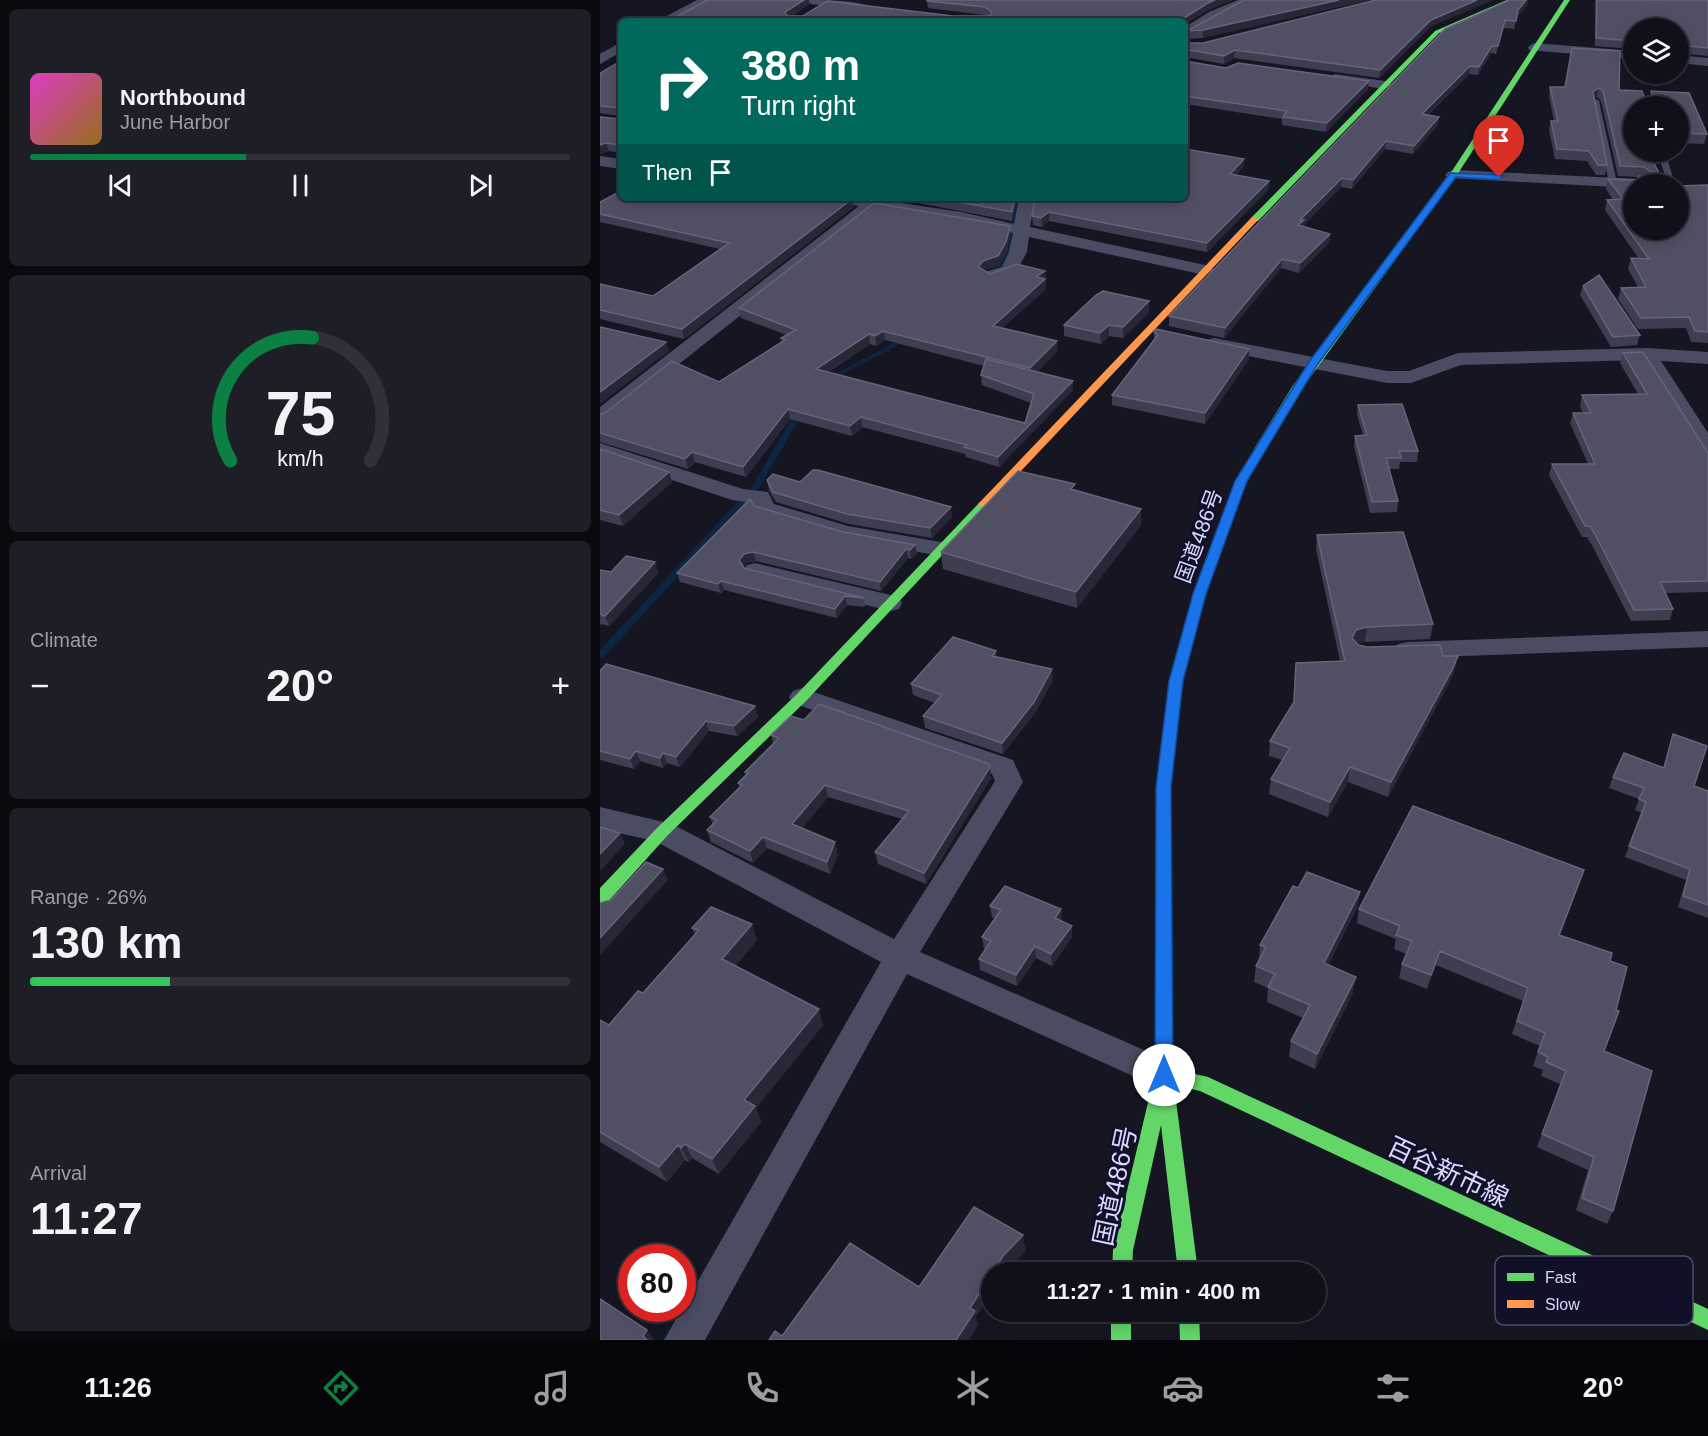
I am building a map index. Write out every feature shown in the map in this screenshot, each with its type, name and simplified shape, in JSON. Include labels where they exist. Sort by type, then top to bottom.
[{"type":"main road","points":[[600,899],[662,832],[802,697],[1205,270],[1437,32],[1512,0]]},
{"type":"main road","name":"国道486号","points":[[1187,1262],[1164,1075],[1163,787],[1176,681],[1200,594],[1241,481],[1312,365],[1453,175],[1534,47],[1567,0]]},
{"type":"main road","name":"国道486号","points":[[1122,1262],[1123,1250],[1164,1075]]},
{"type":"main road","name":"百谷新市線","points":[[1164,1075],[1202,1083],[1571,1256]]},
{"type":"main road","name":"百谷新市線","points":[[1693,1313],[1708,1320]]},
{"type":"main road","points":[[1120,1340],[1121,1322]]},
{"type":"main road","points":[[1189,1322],[1190,1340]]},
{"type":"street","points":[[659,18],[684,0]]},
{"type":"street","points":[[659,18],[706,0]]},
{"type":"street","points":[[1188,31],[1213,15],[1248,0]]},
{"type":"street","points":[[810,6],[826,2],[871,7]]},
{"type":"street","points":[[600,47],[618,35]]},
{"type":"street","points":[[1534,47],[1623,54]]},
{"type":"street","points":[[600,60],[618,48]]},
{"type":"street","points":[[1689,60],[1708,62]]},
{"type":"street","points":[[1315,76],[1385,85]]},
{"type":"street","points":[[600,161],[618,164]]},
{"type":"street","points":[[1453,175],[1623,183]]},
{"type":"street","points":[[605,408],[868,207],[872,201],[961,217],[1205,270]]},
{"type":"street","points":[[990,276],[1009,270],[1017,252],[1013,229],[1026,201]]},
{"type":"street","points":[[1148,330],[1172,335]]},
{"type":"street","points":[[1195,340],[1312,365],[1387,377],[1411,377],[1458,359],[1647,354],[1708,358]]},
{"type":"street","points":[[665,342],[687,347]]},
{"type":"street","points":[[1647,354],[1708,449]]},
{"type":"street","points":[[600,449],[750,496],[765,508],[845,532],[941,549]]},
{"type":"street","points":[[755,570],[890,603]]},
{"type":"street","points":[[1389,651],[1708,639]]},
{"type":"street","points":[[684,1340],[900,957],[1009,782],[1002,767],[802,697]]},
{"type":"street","points":[[600,818],[662,832],[900,957],[1164,1075]]},
{"type":"lane","points":[[1596,100],[1613,183]]},
{"type":"building","points":[[707,0],[804,0],[785,12],[787,16],[803,16],[827,1],[953,16],[990,16],[992,12],[985,7],[927,1],[1215,0],[1184,18],[674,18]]},
{"type":"building","points":[[1244,0],[1339,0],[1203,30],[1188,30]]},
{"type":"building","points":[[1376,0],[1477,0],[1431,20],[1380,70],[1235,50],[1224,56],[1188,50],[1188,43],[1203,43]]},
{"type":"building","points":[[1510,0],[1526,0],[1518,10],[1516,21],[1505,20],[1498,46],[1492,46],[1479,67],[1470,66],[1422,114],[1439,117],[1414,146],[1386,141],[1353,180],[1342,178],[1300,220],[1304,220],[1298,225],[1330,234],[1300,263],[1282,259],[1225,328],[1169,316],[1445,29]]},
{"type":"building","points":[[1597,0],[1708,0],[1708,48],[1689,46],[1689,18],[1623,18],[1623,40],[1596,38]]},
{"type":"building","points":[[1572,48],[1620,51],[1619,90],[1642,91],[1644,96],[1623,96],[1623,162],[1653,162],[1660,174],[1654,174],[1644,167],[1620,166],[1603,91],[1599,88],[1593,92],[1607,165],[1598,165],[1589,151],[1557,149],[1551,121],[1558,121],[1550,87],[1565,87]]},
{"type":"building","points":[[1188,62],[1226,68],[1238,63],[1369,81],[1327,123],[1283,117],[1287,111],[1188,96]]},
{"type":"building","points":[[618,63],[618,108],[600,106],[600,73]]},
{"type":"building","points":[[1651,91],[1689,93],[1707,134],[1689,133],[1689,96],[1652,96]]},
{"type":"building","points":[[600,117],[618,119],[618,145],[606,143],[600,145]]},
{"type":"building","points":[[1188,150],[1244,159],[1230,174],[1269,181],[1207,243],[1049,212],[1041,218],[1032,216],[1034,201],[1188,201]]},
{"type":"building","points":[[1608,179],[1623,180],[1623,199]]},
{"type":"building","points":[[1708,185],[1708,332],[1695,331],[1689,317],[1641,318],[1621,288],[1646,287],[1631,258],[1649,259],[1635,240],[1689,240],[1689,186]]},
{"type":"building","points":[[618,193],[618,201],[849,201],[682,329],[600,310],[600,284],[653,296],[729,243],[600,214],[600,202]]},
{"type":"building","points":[[1623,199],[1623,222],[1607,200]]},
{"type":"building","points":[[953,201],[1014,201],[1012,212]]},
{"type":"building","points":[[874,203],[1010,226],[1006,242],[998,256],[983,261],[978,267],[990,274],[1017,264],[1045,271],[1036,277],[1045,279],[993,326],[1057,341],[1030,368],[883,331],[875,336],[869,334],[816,369],[1025,423],[1034,394],[981,375],[986,359],[1073,381],[998,457],[964,447],[967,445],[861,417],[850,426],[788,409],[743,467],[692,452],[685,459],[600,433],[600,414],[605,413],[672,361],[719,382],[785,340],[781,338],[796,330],[739,308]]},
{"type":"building","points":[[1599,275],[1640,335],[1613,337],[1583,286]]},
{"type":"building","points":[[1103,291],[1149,301],[1123,327],[1109,325],[1100,333],[1064,325],[1096,295]]},
{"type":"building","points":[[600,327],[666,342],[600,392]]},
{"type":"building","points":[[1156,329],[1249,349],[1205,413],[1112,395],[1158,335],[1154,332]]},
{"type":"building","points":[[1643,352],[1708,453],[1708,581],[1660,582],[1673,609],[1634,610],[1596,536],[1590,526],[1585,526],[1552,464],[1595,464],[1573,413],[1591,413],[1582,395],[1647,394],[1623,353]]},
{"type":"building","points":[[1402,404],[1418,451],[1399,451],[1401,458],[1386,458],[1398,501],[1372,502],[1355,436],[1367,435],[1358,405]]},
{"type":"building","points":[[600,449],[669,472],[619,515],[600,510]]},
{"type":"building","points":[[813,470],[951,507],[930,528],[847,514],[773,492],[767,480],[773,474],[800,482]]},
{"type":"building","points":[[1018,471],[1075,484],[1071,489],[1141,509],[1076,592],[941,552]]},
{"type":"building","points":[[750,499],[754,506],[843,532],[915,545],[910,550],[906,549],[880,582],[753,552],[744,554],[739,560],[744,568],[864,598],[845,596],[835,609],[721,581],[718,584],[677,573]]},
{"type":"building","points":[[1403,532],[1433,624],[1367,627],[1356,630],[1352,638],[1358,645],[1367,647],[1440,645],[1443,656],[1458,656],[1452,670],[1391,782],[1350,767],[1330,802],[1271,779],[1290,748],[1270,741],[1294,702],[1296,663],[1345,661],[1317,535]]},
{"type":"building","points":[[626,556],[655,562],[605,616],[600,614],[600,570],[611,572]]},
{"type":"building","points":[[953,637],[996,651],[992,656],[1052,669],[1034,702],[1002,743],[923,716],[942,695],[911,684]]},
{"type":"building","points":[[606,664],[755,706],[734,726],[706,721],[676,757],[663,753],[660,758],[636,751],[630,759],[600,751],[600,671]]},
{"type":"building","points":[[819,704],[989,764],[990,767],[924,873],[875,852],[909,811],[825,785],[792,824],[835,842],[827,862],[763,837],[750,851],[707,830],[717,820],[710,817],[742,785],[738,783],[748,773],[745,772],[779,738],[771,735],[791,716],[804,720]]},
{"type":"building","points":[[1673,734],[1707,746],[1694,786],[1708,791],[1708,905],[1683,896],[1690,869],[1629,846],[1646,802],[1639,799],[1644,788],[1613,777],[1624,753],[1664,768]]},
{"type":"building","points":[[1413,806],[1584,870],[1559,935],[1612,953],[1610,961],[1627,967],[1616,1010],[1619,1011],[1604,1051],[1652,1071],[1613,1211],[1582,1198],[1594,1157],[1542,1134],[1566,1071],[1546,1062],[1548,1057],[1538,1052],[1545,1033],[1517,1021],[1528,988],[1440,951],[1431,975],[1402,964],[1412,941],[1396,935],[1400,926],[1359,909]]},
{"type":"building","points":[[600,827],[620,833],[600,854]]},
{"type":"building","points":[[646,862],[663,869],[600,938],[600,903],[611,900]]},
{"type":"building","points":[[1307,872],[1360,892],[1324,963],[1356,977],[1317,1054],[1291,1041],[1310,1005],[1268,987],[1275,974],[1256,966],[1266,947],[1260,945],[1293,886],[1298,888]]},
{"type":"building","points":[[1005,886],[1061,909],[1055,918],[1072,926],[1051,954],[1035,946],[1016,975],[979,959],[991,941],[982,937],[1001,910],[990,906]]},
{"type":"building","points":[[711,907],[752,924],[722,959],[819,1009],[744,1100],[755,1106],[712,1159],[685,1144],[681,1148],[678,1145],[659,1167],[600,1132],[600,1020],[609,1025],[638,991],[643,993],[699,930],[692,928]]},
{"type":"building","points":[[974,1207],[1023,1235],[999,1262],[981,1262],[981,1291],[970,1308],[975,1311],[956,1340],[769,1340],[775,1331],[782,1336],[850,1243],[919,1287]]},
{"type":"building","points":[[600,1299],[618,1311],[618,1322],[635,1322],[647,1330],[643,1336],[647,1340],[600,1340]]},
{"type":"waterway","points":[[999,277],[1012,238],[1018,201]]},
{"type":"waterway","points":[[829,379],[907,338]]},
{"type":"waterway","points":[[600,656],[756,486],[800,411]]},
{"type":"traffic: fast","points":[[1255,219],[1437,32],[1512,0]]},
{"type":"traffic: fast","points":[[1260,449],[1296,389],[1453,175],[1567,0]]},
{"type":"traffic: fast","points":[[600,899],[662,832],[802,697],[984,504]]},
{"type":"traffic: fast","points":[[1165,768],[1163,787],[1164,1075],[1187,1262]]},
{"type":"traffic: fast","points":[[1164,1075],[1202,1083],[1571,1256]]},
{"type":"traffic: fast","points":[[1122,1262],[1123,1250],[1159,1094]]},
{"type":"traffic: fast","points":[[1693,1313],[1708,1320]]},
{"type":"traffic: fast","points":[[1121,1322],[1121,1340]]},
{"type":"traffic: fast","points":[[1189,1322],[1190,1340]]},
{"type":"traffic: slow","points":[[984,504],[1255,219]]},
{"type":"traffic: slow","points":[[1165,768],[1176,681],[1200,594],[1241,481],[1260,449]]},
{"type":"route","points":[[1164,1075],[1163,787],[1176,681],[1200,594],[1241,481],[1312,365],[1453,175],[1499,177]]}]
